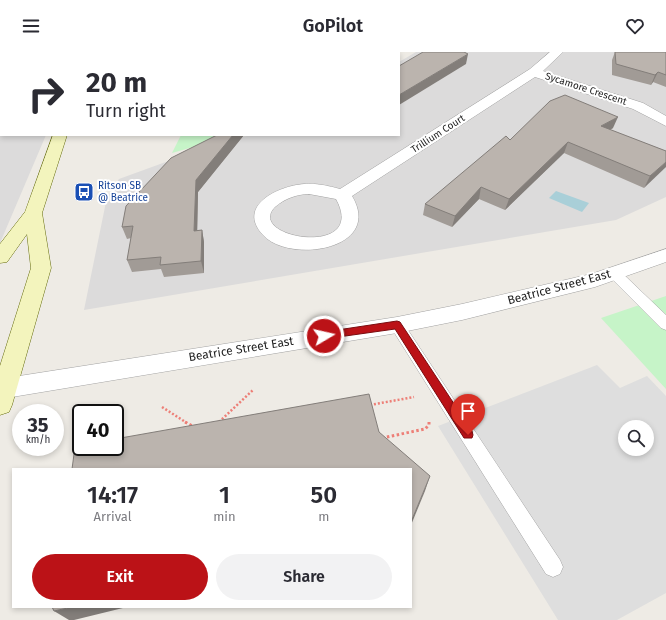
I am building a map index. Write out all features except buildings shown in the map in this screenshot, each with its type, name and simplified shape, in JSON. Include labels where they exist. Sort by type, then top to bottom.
[{"type":"main road","points":[[0,257],[33,213],[60,136]]},
{"type":"main road","points":[[2,394],[41,268],[33,213]]},
{"type":"street","name":"Sycamore Crescent","points":[[534,72],[557,52]]},
{"type":"street","name":"Sycamore Crescent","points":[[534,72],[638,106],[666,122]]},
{"type":"street","name":"Trillium Court","points":[[343,195],[534,72]]},
{"type":"street","points":[[313,189],[343,195],[349,207],[352,218],[347,228],[337,236],[323,242],[304,244],[288,242],[277,238],[267,230],[263,222],[263,212],[266,207],[274,199],[289,192],[313,189]]},
{"type":"street","name":"Beatrice Street East","points":[[2,394],[397,325],[462,312],[587,282],[666,255]]},
{"type":"lane","points":[[614,273],[666,324]]},
{"type":"lane","points":[[397,325],[554,567]]},
{"type":"path","points":[[216,425],[253,390]]},
{"type":"path","points":[[412,390],[418,403]]},
{"type":"path","points":[[368,406],[415,397]]},
{"type":"path","points":[[162,407],[200,431]]},
{"type":"path","points":[[375,439],[425,430],[429,425],[429,421]]},
{"type":"shaded area","points":[[416,52],[666,52],[666,197],[616,220],[84,310],[107,197],[119,179],[226,140],[247,136],[400,136],[400,61]]},
{"type":"shaded area","points":[[0,136],[46,136],[0,243]]},
{"type":"shaded area","points":[[597,365],[620,388],[647,376],[666,396],[666,593],[617,620],[558,620],[438,426]]},
{"type":"green space","points":[[180,136],[232,136],[172,153]]},
{"type":"green space","points":[[666,296],[666,389],[601,318]]},
{"type":"water","points":[[556,191],[589,203],[582,212],[549,198]]},
{"type":"place","name":"Ritson SB @ Beatrice","points":[[84,192]]},
{"type":"route","points":[[324,336],[397,325],[468,435]]}]
